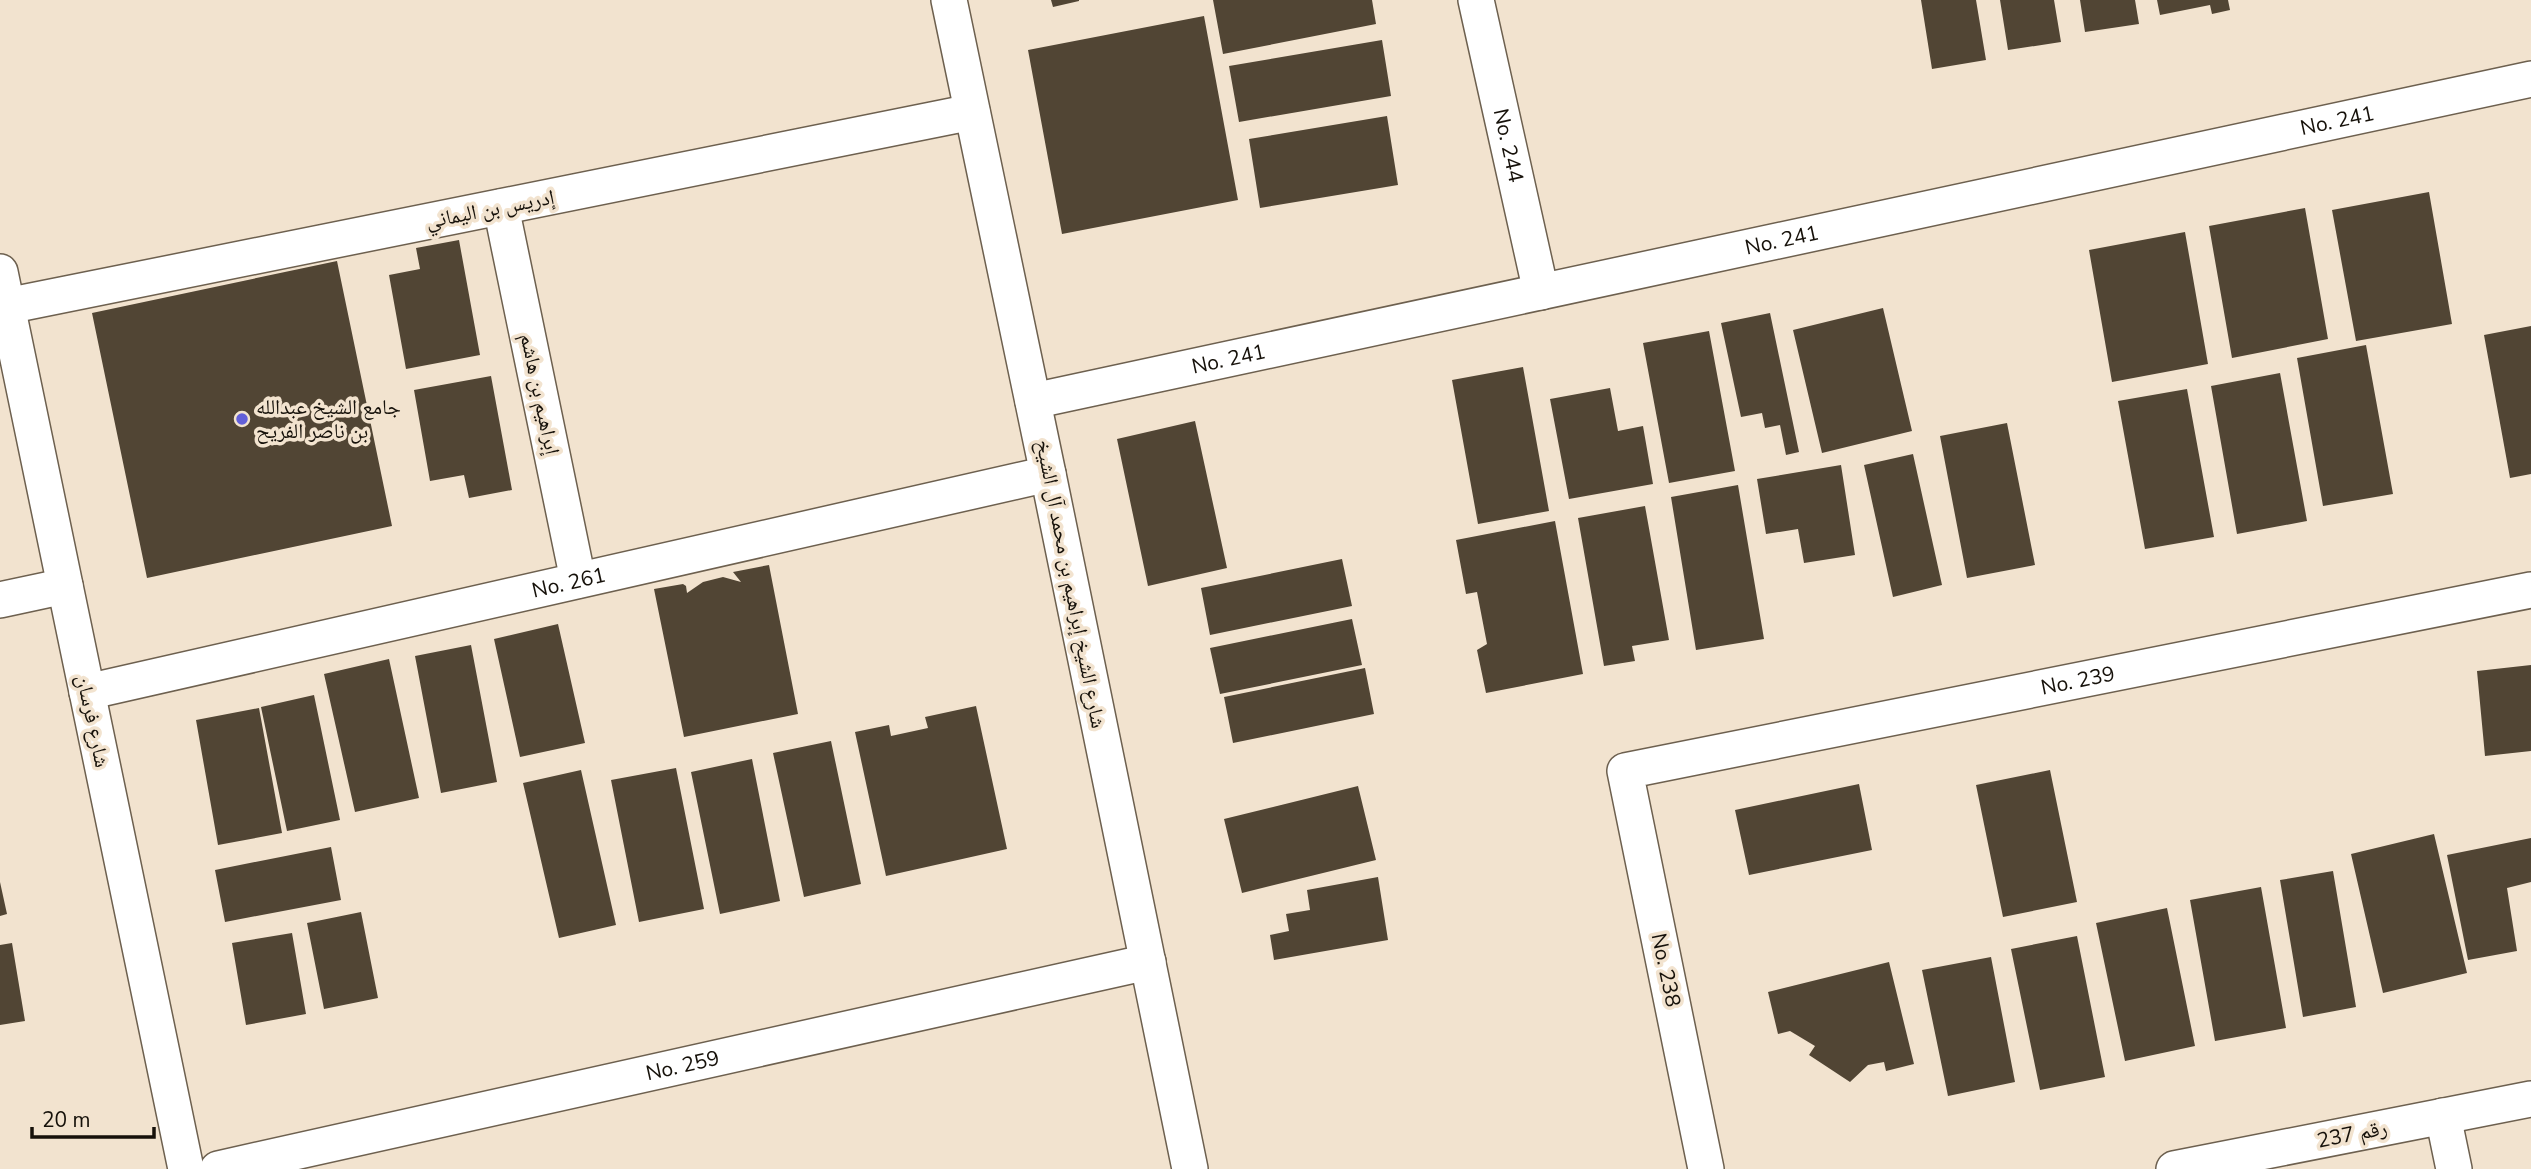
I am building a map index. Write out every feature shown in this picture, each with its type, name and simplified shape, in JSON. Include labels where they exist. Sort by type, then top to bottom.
[{"type":"street","name":"شارع الشيخ إبراهيم بن محمد آل الشيخ","points":[[949,0],[1190,1169]]},
{"type":"street","name":"No. 244","points":[[1476,0],[1541,292]]},
{"type":"street","name":"No. 241","points":[[1033,401],[2531,79]]},
{"type":"street","name":"إدريس بن اليماني","points":[[7,306],[972,112]]},
{"type":"street","name":"إبراهيم بن هاشم","points":[[501,207],[578,580]]},
{"type":"street","name":"شارع فرسان","points":[[0,272],[186,1169]]},
{"type":"street","name":"No. 261","points":[[87,691],[1048,474]]},
{"type":"street","points":[[0,600],[65,586]]},
{"type":"street","name":"No. 239","points":[[1625,771],[2531,590]]},
{"type":"street","name":"No. 238","points":[[1625,771],[1706,1169]]},
{"type":"street","name":"No. 259","points":[[218,1169],[1148,962]]},
{"type":"street","name":"رقم 237","points":[[2174,1169],[2531,1099]]},
{"type":"street","points":[[2443,1116],[2454,1169]]},
{"type":"building","points":[[1051,0],[1079,0],[1079,1],[1053,7]]},
{"type":"building","points":[[1213,0],[1372,0],[1376,24],[1223,54]]},
{"type":"building","points":[[1921,0],[1976,0],[1986,60],[1932,69]]},
{"type":"building","points":[[2000,0],[2054,0],[2061,42],[2008,50]]},
{"type":"building","points":[[2080,0],[2135,0],[2139,24],[2085,32]]},
{"type":"building","points":[[2157,0],[2228,0],[2230,10],[2212,14],[2210,5],[2160,15]]},
{"type":"building","points":[[1204,16],[1238,200],[1062,234],[1028,50]]},
{"type":"building","points":[[1382,40],[1391,96],[1239,122],[1229,66]]},
{"type":"building","points":[[1387,116],[1398,185],[1260,208],[1249,139]]},
{"type":"building","points":[[2429,192],[2452,324],[2356,341],[2332,210]]},
{"type":"building","points":[[2305,208],[2328,339],[2232,358],[2209,226]]},
{"type":"building","points":[[2185,232],[2208,364],[2112,382],[2089,250]]},
{"type":"building","points":[[459,240],[480,355],[406,369],[389,275],[420,269],[416,248]]},
{"type":"building","name":"جامع الشيخ عبدالله بن ناصر الفريح","points":[[337,261],[392,526],[147,578],[92,313]]},
{"type":"building","points":[[1883,308],[1912,431],[1822,453],[1793,330]]},
{"type":"building","points":[[1770,313],[1799,452],[1786,455],[1780,425],[1765,428],[1762,413],[1741,417],[1721,323]]},
{"type":"building","points":[[2531,326],[2531,474],[2510,478],[2484,335]]},
{"type":"building","points":[[1709,331],[1735,471],[1669,483],[1643,343]]},
{"type":"building","points":[[2366,345],[2393,494],[2323,506],[2297,358]]},
{"type":"building","points":[[1523,367],[1549,511],[1478,524],[1452,380]]},
{"type":"building","points":[[2280,373],[2307,521],[2237,534],[2211,386]]},
{"type":"building","points":[[491,376],[512,490],[469,498],[464,475],[430,481],[414,390]]},
{"type":"building","points":[[1610,388],[1618,431],[1643,426],[1653,484],[1569,499],[1550,399]]},
{"type":"building","points":[[2187,389],[2214,537],[2145,549],[2118,401]]},
{"type":"building","points":[[1195,421],[1227,568],[1148,586],[1117,439]]},
{"type":"building","points":[[2007,423],[2035,565],[1967,578],[1940,436]]},
{"type":"building","points":[[1913,454],[1942,585],[1893,597],[1864,465]]},
{"type":"building","points":[[1841,465],[1855,555],[1804,563],[1798,529],[1766,534],[1757,479]]},
{"type":"building","points":[[1738,485],[1764,639],[1696,650],[1671,497]]},
{"type":"building","points":[[1645,506],[1669,640],[1632,646],[1635,661],[1604,666],[1578,518]]},
{"type":"building","points":[[1555,521],[1583,674],[1486,693],[1477,650],[1487,644],[1477,592],[1466,594],[1456,540]]},
{"type":"building","points":[[1342,559],[1352,606],[1210,635],[1201,588]]},
{"type":"building","points":[[769,565],[798,714],[684,737],[654,589],[683,584],[687,593],[703,582],[723,577],[741,582],[733,572]]},
{"type":"building","points":[[1352,619],[1362,665],[1220,694],[1210,648]]},
{"type":"building","points":[[558,624],[585,743],[520,757],[494,639]]},
{"type":"building","points":[[471,645],[497,782],[441,793],[415,656]]},
{"type":"building","points":[[389,659],[419,798],[355,812],[324,674]]},
{"type":"building","points":[[2531,665],[2531,751],[2485,756],[2477,671]]},
{"type":"building","points":[[1365,668],[1374,714],[1233,743],[1224,697]]},
{"type":"building","points":[[314,695],[340,820],[287,831],[261,707]]},
{"type":"building","points":[[976,706],[1007,849],[886,876],[855,732],[889,725],[891,736],[928,728],[925,717]]},
{"type":"building","points":[[259,708],[282,833],[218,845],[196,720]]},
{"type":"building","points":[[831,741],[861,884],[804,897],[773,753]]},
{"type":"building","points":[[752,759],[780,901],[720,914],[691,772]]},
{"type":"building","points":[[676,768],[704,909],[639,922],[611,780]]},
{"type":"building","points":[[581,770],[616,925],[559,938],[523,783]]},
{"type":"building","points":[[2050,770],[2077,902],[2003,917],[1976,785]]},
{"type":"building","points":[[1859,784],[1872,850],[1749,875],[1735,810]]},
{"type":"building","points":[[1358,786],[1376,860],[1242,893],[1224,819]]},
{"type":"building","points":[[2434,834],[2467,973],[2383,993],[2351,854]]},
{"type":"building","points":[[2531,838],[2531,882],[2507,888],[2517,951],[2468,960],[2447,855]]},
{"type":"building","points":[[331,847],[341,900],[225,922],[215,870]]},
{"type":"building","points":[[2333,871],[2356,1007],[2303,1017],[2280,880]]},
{"type":"building","points":[[1378,877],[1388,940],[1274,960],[1270,935],[1289,931],[1286,914],[1310,910],[1307,890]]},
{"type":"building","points":[[0,882],[7,914],[0,916]]},
{"type":"building","points":[[2261,887],[2286,1028],[2215,1041],[2190,900]]},
{"type":"building","points":[[2167,908],[2195,1046],[2125,1061],[2096,923]]},
{"type":"building","points":[[361,912],[378,998],[324,1009],[307,923]]},
{"type":"building","points":[[292,933],[306,1014],[246,1025],[232,943]]},
{"type":"building","points":[[2077,936],[2105,1077],[2040,1090],[2011,949]]},
{"type":"building","points":[[12,943],[25,1021],[0,1025],[0,945]]},
{"type":"building","points":[[1991,957],[2015,1082],[1948,1096],[1922,970]]},
{"type":"building","points":[[1889,962],[1914,1064],[1886,1071],[1884,1062],[1868,1065],[1850,1082],[1809,1055],[1815,1046],[1790,1031],[1778,1034],[1768,992]]},
{"type":"place","name":"جامع الشيخ عبدالله بن ناصر الفريح","points":[[242,419]]}]
